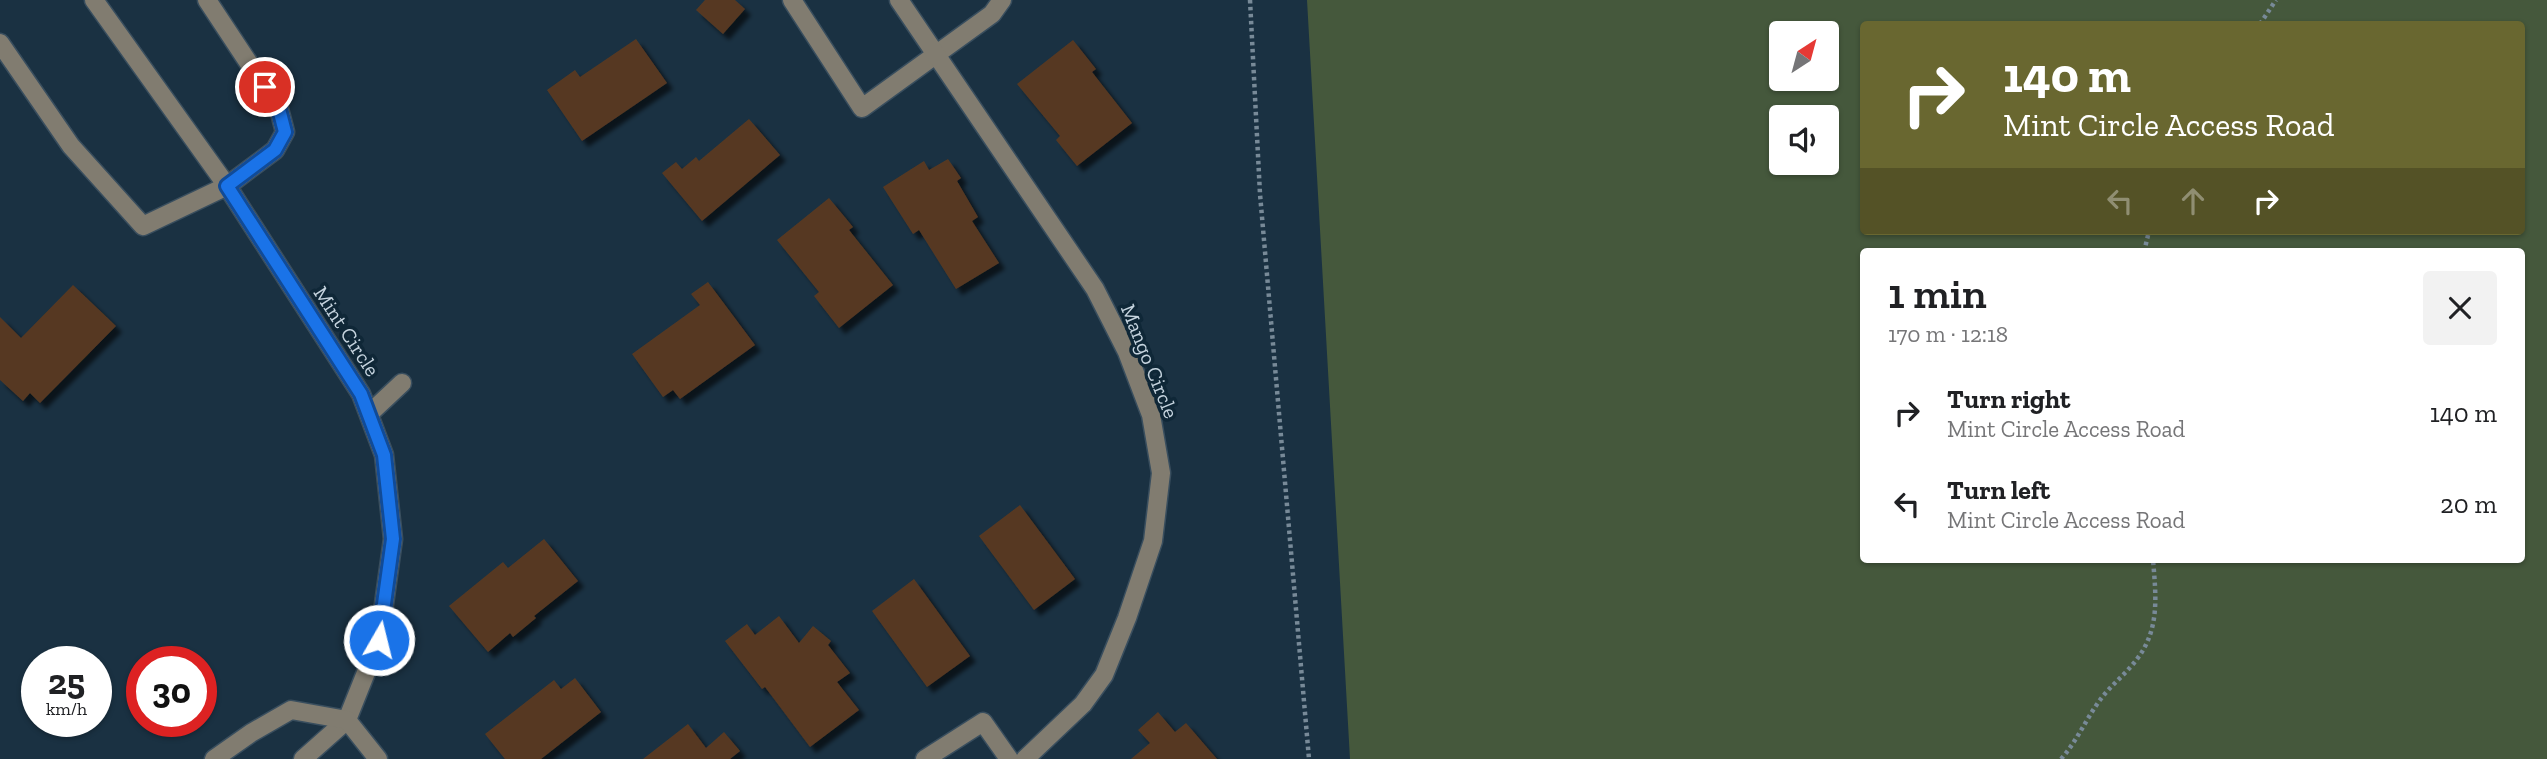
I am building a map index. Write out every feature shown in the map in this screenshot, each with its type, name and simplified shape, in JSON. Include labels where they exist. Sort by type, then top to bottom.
[{"type":"street","name":"Mint Circle","points":[[94,0],[227,186],[361,394],[384,455],[393,539],[379,640],[347,720],[303,759]]},
{"type":"street","points":[[0,43],[71,146],[143,226],[227,186],[275,150],[285,132],[279,109],[207,0]]},
{"type":"street","points":[[792,0],[862,108],[992,14],[1002,0]]},
{"type":"street","name":"Mango Circle","points":[[899,0],[1095,289],[1126,352],[1152,415],[1161,473],[1153,541],[1127,618],[1104,675],[1083,704],[1025,759]]},
{"type":"street","points":[[369,414],[402,383]]},
{"type":"street","points":[[214,759],[291,709],[347,720],[378,759]]},
{"type":"street","points":[[925,759],[983,722],[1009,759]]},
{"type":"path","points":[[1250,0],[1261,208],[1309,759]]},
{"type":"path","points":[[2262,21],[2276,0]]},
{"type":"path","points":[[2061,759],[2071,748],[2087,718],[2148,642],[2157,611],[2153,563]]},
{"type":"green space","points":[[1307,0],[2547,0],[2547,759],[1350,759]]},
{"type":"building","points":[[705,0],[735,0],[745,9],[723,34],[696,10]]},
{"type":"building","points":[[636,39],[667,83],[582,141],[547,90],[575,70],[580,77]]},
{"type":"building","points":[[1073,40],[1096,69],[1092,72],[1132,123],[1077,166],[1056,140],[1060,136],[1017,84]]},
{"type":"building","points":[[749,119],[780,155],[702,221],[662,173],[676,162],[682,169],[696,157],[699,161]]},
{"type":"building","points":[[948,159],[961,178],[957,181],[978,217],[972,221],[999,263],[956,289],[919,230],[913,234],[883,187],[924,161],[929,170]]},
{"type":"building","points":[[829,198],[853,227],[849,230],[893,285],[839,328],[814,296],[819,292],[777,240]]},
{"type":"building","points":[[708,282],[755,345],[680,399],[673,390],[663,397],[632,354],[700,305],[691,294]]},
{"type":"building","points":[[73,285],[116,326],[40,403],[30,393],[23,401],[0,380],[0,317],[21,338]]},
{"type":"building","points":[[1020,505],[1075,579],[1034,610],[979,536]]},
{"type":"building","points":[[544,539],[578,581],[534,616],[536,618],[513,637],[510,633],[488,652],[449,606],[503,562],[508,568]]},
{"type":"building","points":[[914,579],[970,656],[927,687],[872,611]]},
{"type":"building","points":[[779,616],[799,643],[813,626],[831,641],[828,645],[850,673],[837,682],[859,710],[810,747],[765,687],[762,689],[725,641],[747,624],[755,635]]},
{"type":"building","points":[[575,678],[601,712],[541,759],[505,759],[485,734],[554,680],[561,689]]},
{"type":"building","points":[[1158,712],[1175,732],[1186,723],[1217,759],[1131,759],[1150,743],[1138,730]]},
{"type":"building","points":[[688,724],[706,748],[724,732],[740,751],[730,759],[643,759]]},
{"type":"route","points":[[265,87],[279,109],[285,132],[275,150],[227,186],[361,394],[384,455],[393,539],[379,640]]}]
